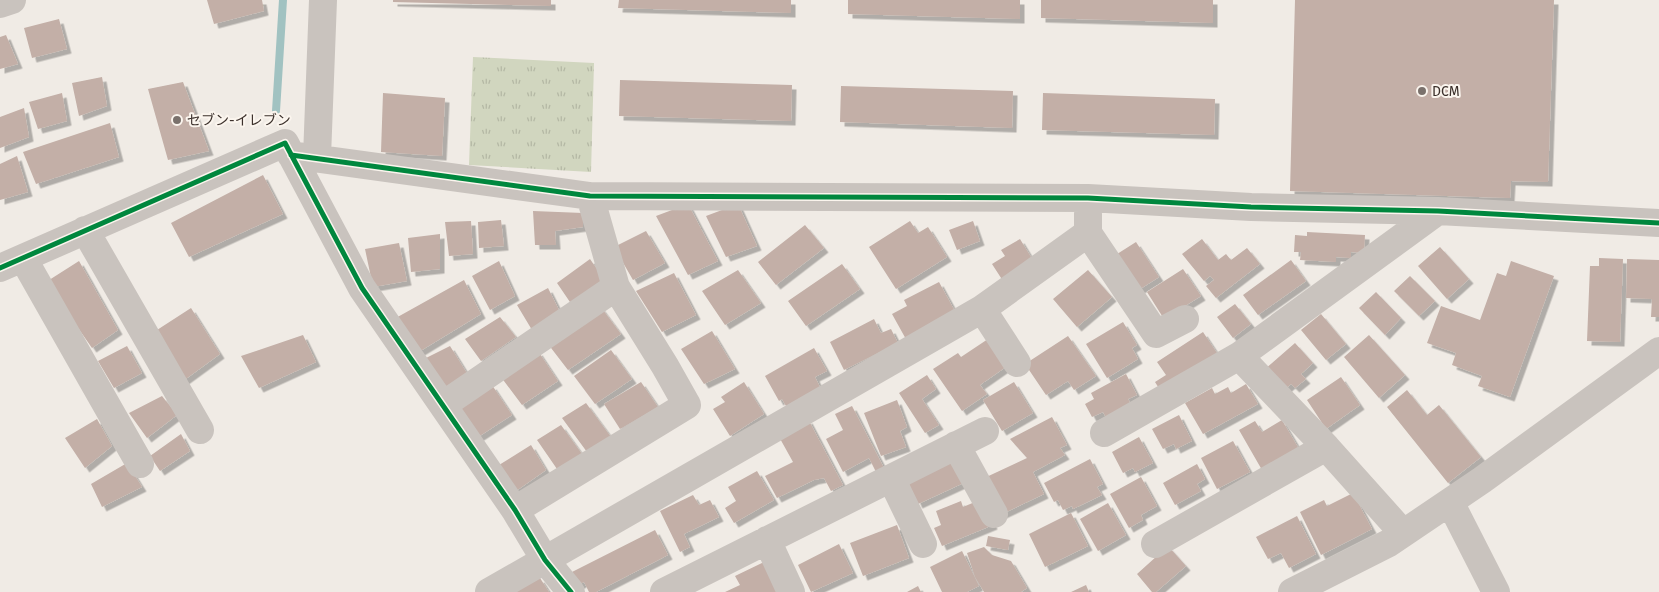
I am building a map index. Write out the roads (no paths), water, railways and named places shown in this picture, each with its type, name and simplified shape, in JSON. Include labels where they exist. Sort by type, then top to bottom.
[{"type":"street","points":[[0,4],[12,0]]},
{"type":"street","points":[[323,0],[304,156],[362,288],[515,510],[545,560],[572,592]]},
{"type":"street","points":[[140,464],[11,263],[285,144],[304,156],[590,196],[1088,198],[1251,207],[1438,211],[1659,223]]},
{"type":"street","points":[[515,510],[687,405],[616,287],[590,196]]},
{"type":"street","points":[[1088,198],[1088,233],[1156,334],[1185,319]]},
{"type":"street","points":[[1104,433],[1239,356],[1438,211]]},
{"type":"street","points":[[85,230],[200,430]]},
{"type":"street","points":[[489,592],[982,308],[1088,233]]},
{"type":"street","points":[[443,405],[616,287]]},
{"type":"street","points":[[982,308],[1017,363]]},
{"type":"street","points":[[1292,592],[1389,543],[1450,502],[1659,351]]},
{"type":"street","points":[[1239,356],[1326,447],[1403,533]]},
{"type":"street","points":[[664,592],[705,583],[767,540],[985,431]]},
{"type":"street","points":[[956,445],[994,514]]},
{"type":"street","points":[[1155,544],[1326,447]]},
{"type":"street","points":[[891,478],[923,544]]},
{"type":"street","points":[[1450,502],[1496,592]]},
{"type":"street","points":[[767,540],[791,592]]},
{"type":"waterway","points":[[276,111],[283,0]]},
{"type":"place","name":"DCM","points":[[1422,91]]},
{"type":"place","name":"セブン-イレブン","points":[[177,120]]}]
